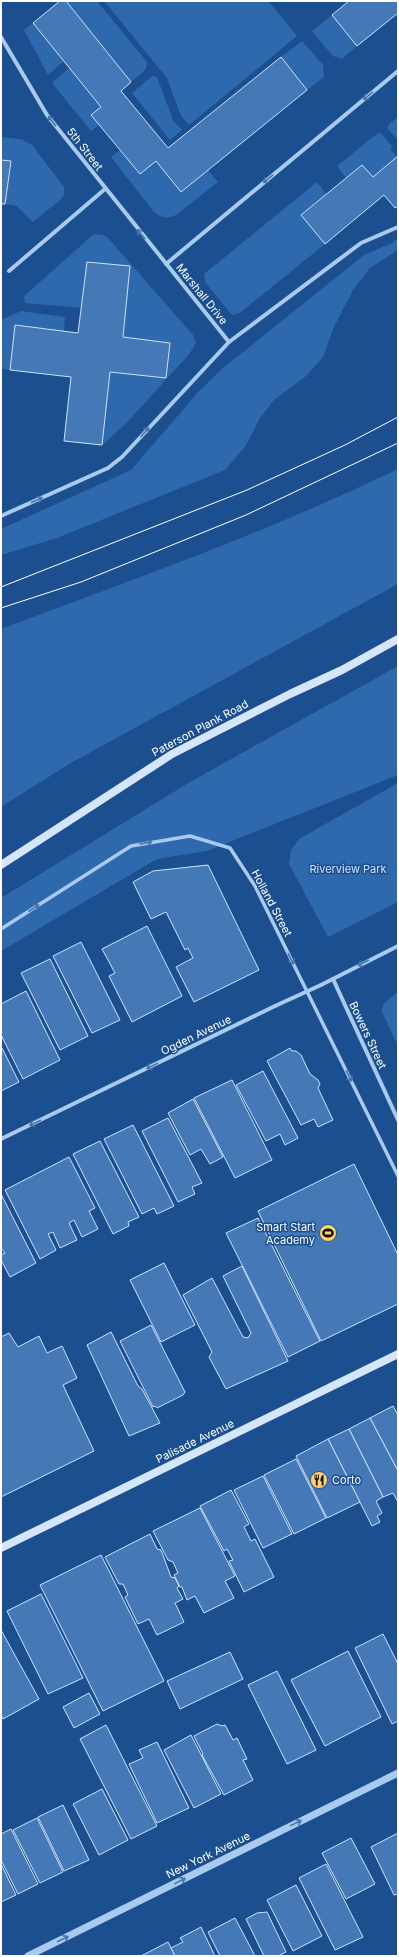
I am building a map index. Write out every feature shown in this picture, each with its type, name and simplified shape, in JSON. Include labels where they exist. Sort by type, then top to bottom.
[{"type":"main road","name":"Paterson Plank Road","points":[[1,865],[172,754],[290,694],[342,670],[398,639]]},
{"type":"main road","name":"Palisade Avenue","points":[[1,1548],[398,1354]]},
{"type":"street","name":"5th Street","points":[[1,37],[47,115],[166,264]]},
{"type":"street","name":"Marshall Drive","points":[[229,342],[166,264],[398,71]]},
{"type":"street","points":[[9,271],[105,189]]},
{"type":"street","points":[[1,516],[108,468],[122,457],[229,342],[361,243],[398,227]]},
{"type":"street","name":"Holland Street","points":[[1,928],[131,846],[190,836],[230,848],[255,886],[398,1176]]},
{"type":"street","name":"Ogden Avenue","points":[[1,1139],[321,985],[398,946]]},
{"type":"street","name":"Bowers Street","points":[[333,978],[398,1120]]},
{"type":"street","name":"New York Avenue","points":[[28,1956],[398,1773]]},
{"type":"green space","points":[[66,1],[97,1],[147,62],[146,69],[131,82]]},
{"type":"green space","points":[[104,1],[268,1],[297,36],[189,125],[181,116],[167,78]]},
{"type":"green space","points":[[332,15],[357,46],[342,59],[333,56],[312,31]]},
{"type":"green space","points":[[33,23],[64,61],[48,75],[24,30]]},
{"type":"green space","points":[[302,41],[323,65],[324,77],[307,90],[281,57]]},
{"type":"green space","points":[[69,68],[101,107],[91,115],[99,125],[91,131],[52,83]]},
{"type":"green space","points":[[152,76],[157,77],[173,120],[182,130],[170,140],[132,93]]},
{"type":"green space","points":[[398,117],[398,140],[388,129],[388,125]]},
{"type":"green space","points":[[378,133],[381,133],[392,146],[391,150],[397,157],[373,177],[362,165],[346,178],[337,166]]},
{"type":"green space","points":[[1,137],[21,139],[32,145],[64,187],[64,195],[61,199],[33,222],[17,206],[5,204],[11,161],[1,160]]},
{"type":"green space","points":[[120,150],[140,174],[156,161],[208,170],[218,182],[176,215],[162,217],[154,212],[111,157]]},
{"type":"green space","points":[[317,182],[326,194],[301,215],[325,244],[241,312],[234,315],[231,314],[205,282],[204,274]]},
{"type":"green space","points":[[94,234],[104,235],[108,238],[193,335],[196,342],[184,360],[137,412],[102,445],[110,372],[166,378],[170,343],[123,337],[130,267],[87,262],[82,308],[25,303],[24,296]]},
{"type":"green space","points":[[398,238],[398,250],[370,268],[353,290],[334,327],[323,357],[306,376],[274,400],[260,418],[245,447],[225,470],[57,538],[1,555],[1,529],[131,470],[200,390],[222,369],[364,255],[392,243]]},
{"type":"green space","points":[[21,311],[65,317],[64,331],[15,325],[10,370],[1,369],[1,320]]},
{"type":"green space","points":[[398,469],[398,584],[69,764],[1,807],[1,629],[202,554],[350,492]]},
{"type":"green space","points":[[398,666],[398,775],[207,851],[157,859],[1,951],[1,898],[190,782]]},
{"type":"green space","name":"Riverview Park","points":[[398,783],[398,902],[328,937],[289,864],[291,850],[299,839]]},
{"type":"green space","points":[[398,992],[398,1046],[382,1009],[385,1003]]},
{"type":"building","points":[[60,1],[66,1],[131,82],[121,91],[168,148],[281,57],[307,90],[181,192],[156,161],[140,174],[91,115],[101,107],[33,23]]},
{"type":"building","points":[[349,1],[398,1],[398,13],[357,46],[332,15]]},
{"type":"building","points":[[398,156],[398,206],[395,208],[384,195],[325,244],[301,215],[362,165],[373,177]]},
{"type":"building","points":[[1,160],[11,161],[5,204],[1,204]]},
{"type":"building","points":[[87,262],[130,266],[123,337],[170,343],[166,378],[110,372],[102,445],[64,441],[71,377],[10,370],[15,325],[78,333]]},
{"type":"building","points":[[208,865],[259,970],[194,1002],[176,967],[193,958],[188,948],[185,950],[166,912],[151,919],[133,882],[153,871]]},
{"type":"building","points":[[147,926],[182,996],[132,1022],[109,976],[115,973],[102,949]]},
{"type":"building","points":[[81,942],[120,1020],[92,1033],[53,956]]},
{"type":"building","points":[[50,959],[88,1036],[60,1050],[21,973]]},
{"type":"building","points":[[26,991],[60,1060],[23,1079],[1,1035],[1,1004]]},
{"type":"building","points":[[1,1046],[19,1082],[1,1091]]},
{"type":"building","points":[[290,1048],[292,1051],[296,1051],[301,1055],[310,1074],[318,1080],[320,1084],[318,1088],[333,1120],[318,1127],[314,1119],[301,1125],[267,1061]]},
{"type":"building","points":[[263,1071],[298,1138],[285,1145],[280,1134],[266,1141],[236,1085]]},
{"type":"building","points":[[232,1080],[272,1160],[235,1178],[194,1098]]},
{"type":"building","points":[[193,1099],[223,1157],[210,1164],[201,1149],[190,1155],[168,1113]]},
{"type":"building","points":[[168,1118],[202,1183],[192,1187],[195,1194],[178,1202],[142,1131]]},
{"type":"building","points":[[133,1125],[174,1206],[157,1214],[154,1208],[142,1214],[104,1139]]},
{"type":"building","points":[[100,1141],[139,1217],[128,1222],[129,1226],[113,1234],[73,1154]]},
{"type":"building","points":[[69,1157],[95,1208],[89,1211],[98,1229],[82,1237],[74,1220],[69,1223],[77,1240],[60,1248],[53,1232],[48,1234],[56,1250],[40,1259],[5,1190]]},
{"type":"building","name":"Smart Start Academy","points":[[354,1164],[398,1255],[398,1304],[321,1341],[258,1211]]},
{"type":"building","points":[[1,1194],[36,1263],[10,1277],[1,1260],[1,1255],[5,1253],[1,1248]]},
{"type":"building","points":[[258,1218],[320,1341],[288,1357],[226,1233]]},
{"type":"building","points":[[164,1263],[195,1325],[161,1342],[130,1280]]},
{"type":"building","points":[[242,1266],[288,1361],[226,1389],[209,1357],[212,1352],[183,1295],[212,1278],[243,1337],[248,1338],[251,1333],[223,1276]]},
{"type":"building","points":[[151,1325],[185,1392],[183,1395],[157,1408],[155,1406],[153,1407],[120,1341]]},
{"type":"building","points":[[111,1332],[138,1386],[142,1389],[160,1423],[129,1436],[87,1345]]},
{"type":"building","points":[[9,1333],[18,1347],[39,1336],[47,1353],[62,1346],[77,1378],[63,1385],[94,1451],[1,1497],[1,1337]]},
{"type":"building","points":[[393,1406],[398,1415],[398,1471],[370,1418]]},
{"type":"building","points":[[370,1418],[398,1471],[398,1502],[393,1493],[383,1497],[349,1429]]},
{"type":"building","points":[[349,1429],[383,1497],[376,1501],[382,1513],[377,1516],[380,1522],[372,1526],[328,1439]]},
{"type":"building","points":[[328,1439],[360,1502],[327,1518],[296,1456]]},
{"type":"building","points":[[296,1459],[326,1518],[294,1534],[264,1475]]},
{"type":"building","points":[[263,1476],[292,1534],[263,1548],[234,1490]]},
{"type":"building","points":[[231,1490],[249,1524],[244,1527],[251,1541],[255,1539],[274,1577],[244,1592],[229,1561],[233,1560],[227,1549],[224,1551],[200,1506]]},
{"type":"building","points":[[200,1508],[235,1576],[225,1581],[234,1598],[204,1613],[195,1596],[187,1600],[182,1587],[180,1587],[174,1575],[178,1573],[173,1562],[168,1560],[153,1531]]},
{"type":"building","points":[[150,1534],[157,1549],[161,1550],[171,1577],[175,1578],[179,1586],[177,1588],[183,1599],[175,1603],[184,1622],[157,1635],[149,1619],[138,1624],[125,1597],[128,1595],[123,1584],[119,1584],[105,1557]]},
{"type":"building","points":[[101,1555],[164,1681],[103,1711],[40,1585]]},
{"type":"building","points":[[41,1594],[83,1678],[48,1694],[7,1611]]},
{"type":"building","points":[[1,1630],[39,1699],[3,1719],[1,1714]]},
{"type":"building","points":[[383,1634],[398,1664],[398,1721],[392,1724],[355,1648]]},
{"type":"building","points":[[348,1651],[381,1717],[325,1746],[291,1680]]},
{"type":"building","points":[[230,1652],[243,1679],[180,1709],[167,1681]]},
{"type":"building","points":[[277,1671],[316,1750],[287,1764],[248,1685]]},
{"type":"building","points":[[89,1693],[100,1714],[74,1728],[63,1707]]},
{"type":"building","points":[[217,1724],[222,1726],[225,1725],[233,1740],[237,1738],[247,1759],[243,1760],[253,1780],[224,1795],[202,1755],[203,1754],[194,1736]]},
{"type":"building","points":[[106,1725],[157,1826],[131,1839],[80,1739]]},
{"type":"building","points":[[191,1735],[221,1794],[194,1808],[164,1750]]},
{"type":"building","points":[[157,1742],[189,1808],[157,1823],[129,1764],[143,1758],[139,1750]]},
{"type":"building","points":[[102,1789],[128,1840],[99,1855],[73,1804]]},
{"type":"building","points":[[63,1805],[89,1860],[64,1871],[38,1817]]},
{"type":"building","points":[[37,1818],[63,1872],[40,1883],[13,1830]]},
{"type":"building","points":[[11,1829],[38,1884],[18,1894],[1,1860],[1,1834]]},
{"type":"building","points":[[398,1833],[398,1894],[394,1895],[371,1847]]},
{"type":"building","points":[[351,1838],[375,1884],[346,1899],[322,1853]]},
{"type":"building","points":[[1,1864],[16,1895],[1,1902]]},
{"type":"building","points":[[326,1864],[363,1937],[335,1950],[299,1878]]},
{"type":"building","points":[[296,1885],[322,1936],[293,1951],[267,1900]]},
{"type":"building","points":[[267,1912],[286,1952],[278,1956],[264,1956],[246,1919],[257,1913]]},
{"type":"building","points":[[235,1918],[255,1956],[220,1956],[208,1932]]},
{"type":"building","points":[[201,1927],[215,1956],[175,1956],[171,1948],[183,1942],[180,1938]]},
{"type":"building","points":[[168,1942],[175,1956],[141,1956]]},
{"type":"tram line","points":[[1,587],[247,490],[345,445],[398,417]]},
{"type":"tram line","points":[[1,608],[81,582],[246,515],[398,443]]},
{"type":"place","name":"Smart Start Academy","points":[[328,1233]]},
{"type":"place","name":"Corto","points":[[319,1480]]}]
